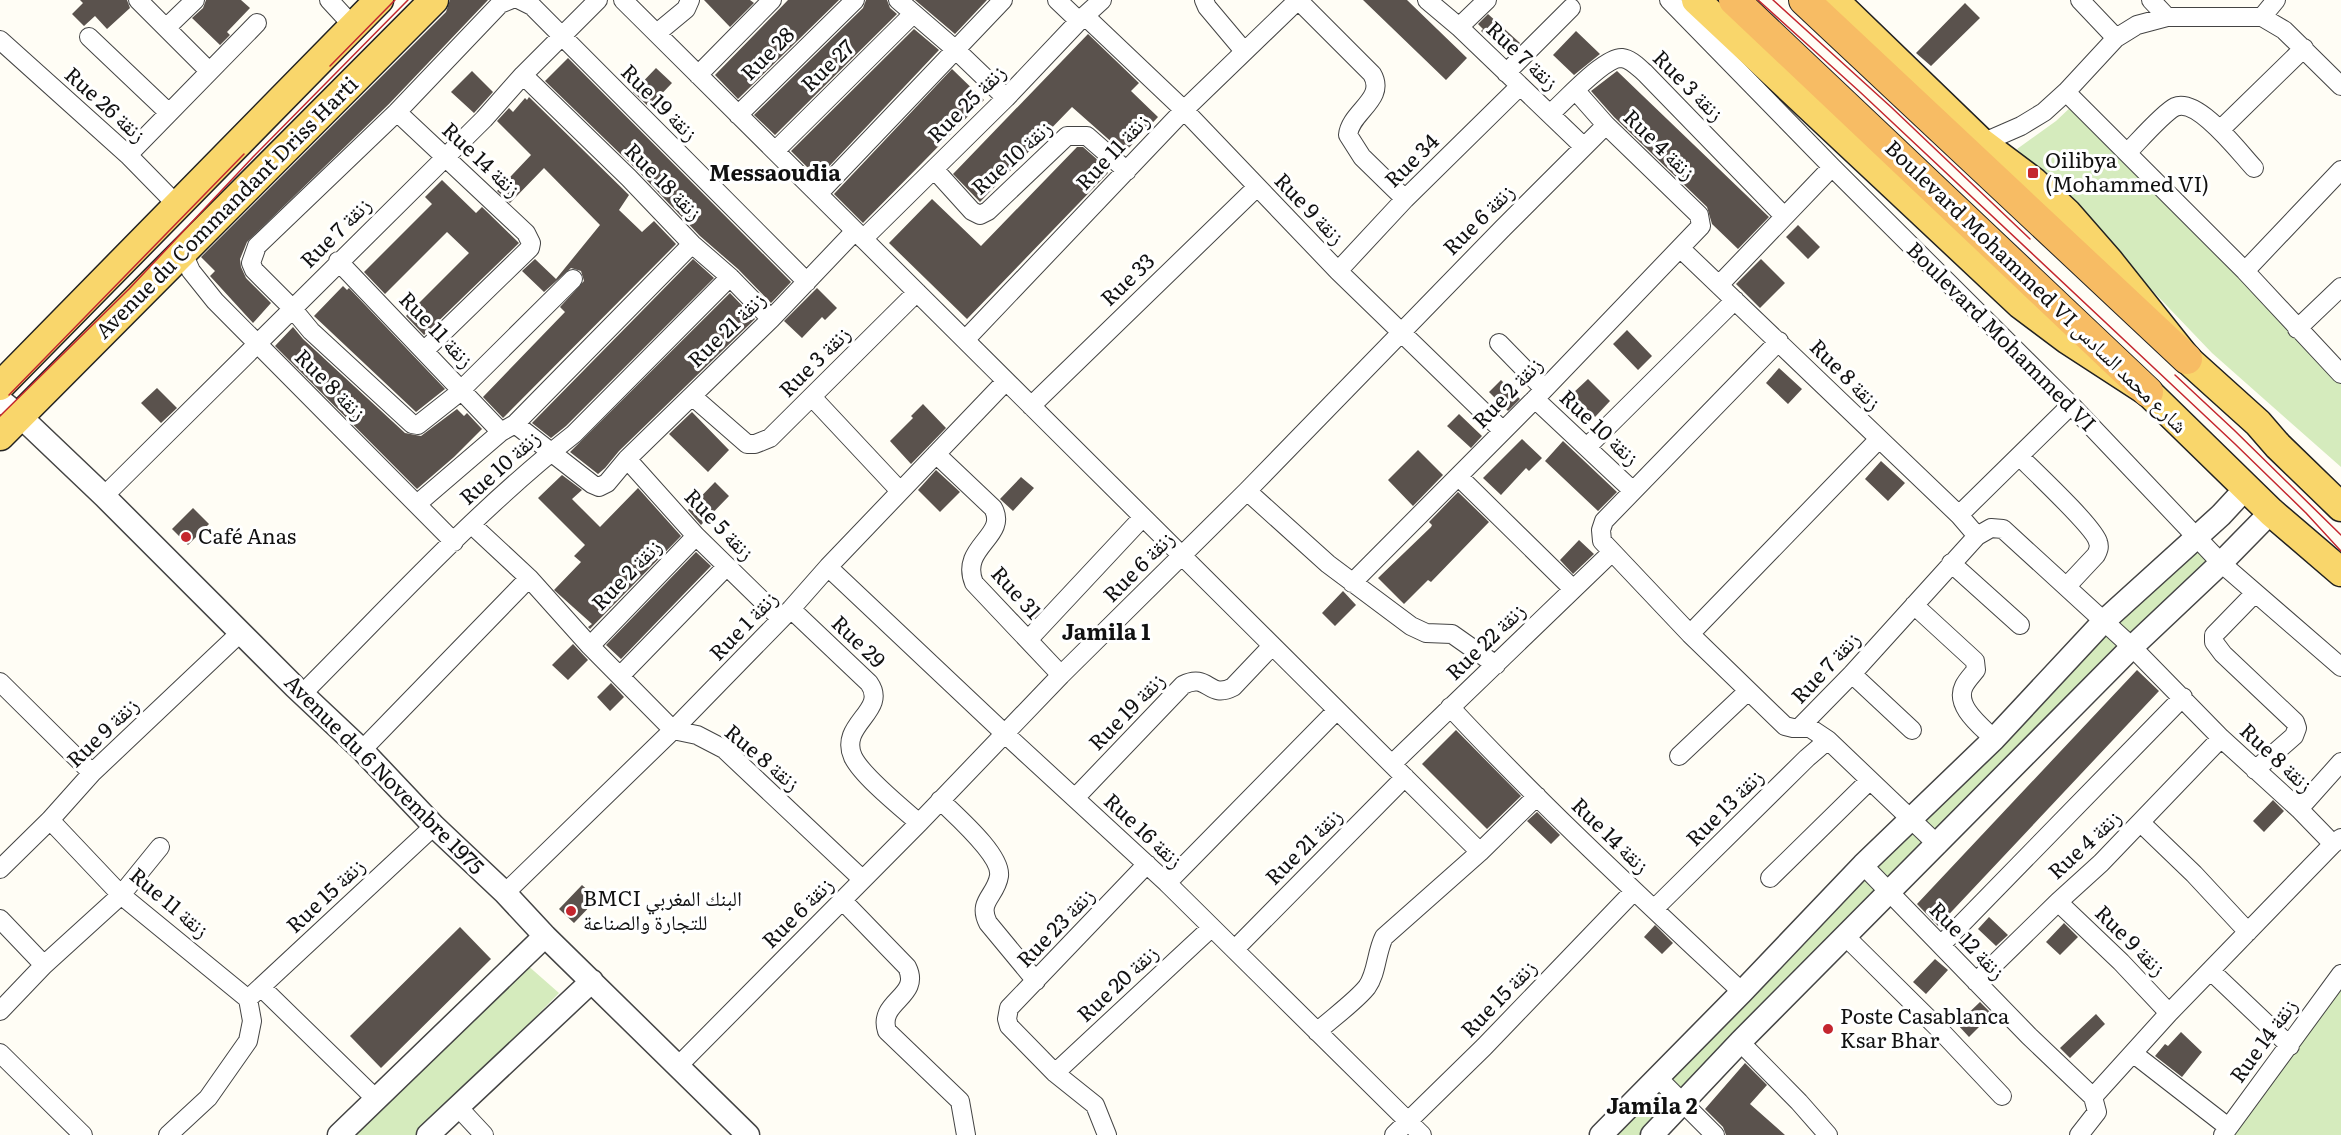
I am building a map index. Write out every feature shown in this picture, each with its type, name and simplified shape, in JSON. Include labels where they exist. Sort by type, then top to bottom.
[{"type":"highway","name":"Boulevard Mohammed VI شارع محمد السادس","points":[[1734,0],[2148,392]]},
{"type":"highway","points":[[1804,0],[2187,359]]},
{"type":"main road","name":"Avenue du Commandant Driss Harti","points":[[0,386],[379,0]]},
{"type":"main road","name":"Avenue du Commandant Driss Harti","points":[[0,436],[10,408],[183,253],[434,0]]},
{"type":"main road","name":"Boulevard Mohammed VI","points":[[1696,0],[2020,304],[2068,340],[2148,392]]},
{"type":"main road","points":[[1834,0],[1982,143],[2034,182],[2067,213],[2109,261],[2187,359],[2258,423],[2278,446],[2341,507]]},
{"type":"main road","name":"Boulevard Mohammed VI شارع محمد السادس","points":[[2148,392],[2271,512],[2341,572]]},
{"type":"street","points":[[138,0],[209,70]]},
{"type":"street","points":[[161,23],[195,0]]},
{"type":"street","points":[[329,0],[353,26]]},
{"type":"street","points":[[510,0],[500,4],[396,112],[257,246],[251,263],[254,270],[292,308],[311,331],[412,424],[418,425],[461,389],[573,279]]},
{"type":"street","name":"Rue 7 زنقة","points":[[104,496],[338,261],[484,119],[523,75],[598,0]]},
{"type":"street","points":[[623,0],[1480,852]]},
{"type":"street","points":[[657,33],[686,9],[690,0]]},
{"type":"street","points":[[698,75],[772,0]]},
{"type":"street","name":"Rue 28","points":[[738,115],[855,0]]},
{"type":"street","points":[[898,0],[956,50],[1006,98]]},
{"type":"street","points":[[818,194],[1003,0]]},
{"type":"street","name":"Rue 9 زنقة","points":[[1057,0],[1082,19],[1184,110],[1338,270],[1503,431]]},
{"type":"street","name":"Rue 25 زنقة","points":[[859,235],[934,170],[1102,0]]},
{"type":"street","points":[[1204,0],[1207,7],[1244,51]]},
{"type":"street","points":[[1298,0],[1376,80],[1375,93],[1350,126],[1348,135],[1362,157],[1405,199]]},
{"type":"street","name":"Rue 11 زنقة","points":[[965,340],[1184,110],[1298,0]]},
{"type":"street","name":"Rue 7 زنقة","points":[[1427,0],[1551,113],[1584,147]]},
{"type":"street","points":[[1459,27],[1487,0]]},
{"type":"street","name":"Boulevard Mohammed VI","points":[[1669,0],[2070,405],[2195,538],[2254,594],[2341,667]]},
{"type":"street","points":[[2080,0],[2116,38]]},
{"type":"street","points":[[2151,0],[2167,17]]},
{"type":"street","points":[[2262,17],[2276,0]]},
{"type":"street","name":"Rue 19 زنقة","points":[[526,3],[807,282]]},
{"type":"street","points":[[1506,73],[1571,8]]},
{"type":"street","name":"Rue 27","points":[[775,151],[913,14]]},
{"type":"street","points":[[1982,143],[2034,119],[2066,92],[2116,38],[2137,25],[2167,17],[2262,17],[2284,30],[2341,86]]},
{"type":"street","points":[[128,155],[257,23]]},
{"type":"street","points":[[89,38],[169,113]]},
{"type":"street","name":"Rue 26 زنقة","points":[[0,40],[128,155],[177,205]]},
{"type":"street","points":[[2220,130],[2304,48]]},
{"type":"street","name":"Rue 3 زنقة","points":[[1551,113],[1610,61],[1623,58],[1645,74],[1784,216]]},
{"type":"street","name":"Rue 18 زنقة","points":[[523,75],[692,244],[730,277],[771,319]]},
{"type":"street","name":"Rue 34","points":[[1338,270],[1405,199],[1520,86]]},
{"type":"street","name":"Rue 4 زنقة","points":[[1576,91],[1606,125],[1700,215],[1702,224],[1695,232]]},
{"type":"street","points":[[2066,92],[2245,271],[2297,329],[2340,370]]},
{"type":"street","points":[[2127,153],[2175,107],[2189,106],[2220,130],[2254,168]]},
{"type":"street","name":"Rue 14 زنقة","points":[[396,112],[526,233],[531,243],[530,248],[425,350]]},
{"type":"street","name":"Rue 6 زنقة","points":[[678,1066],[919,823],[1061,675],[1247,491],[1606,125]]},
{"type":"street","name":"Rue 10 زنقة","points":[[934,170],[972,212],[980,215],[988,211],[1067,136],[1087,136],[1127,171]]},
{"type":"street","points":[[1719,285],[1832,167]]},
{"type":"street","points":[[2245,271],[2341,170]]},
{"type":"street","name":"Rue 33","points":[[1031,406],[1257,187]]},
{"type":"street","name":"Rue 2 زنقة","points":[[1352,583],[1459,477],[1695,232]]},
{"type":"street","name":"Rue 21 زنقة","points":[[627,459],[807,282],[859,235]]},
{"type":"street","points":[[417,504],[508,428],[692,244]]},
{"type":"street","name":"Rue 8 زنقة","points":[[1680,248],[1959,515],[1977,536],[1991,528],[1998,528],[2015,538],[2132,647],[2255,770],[2337,841],[2169,1013],[2093,1097]]},
{"type":"street","name":"Rue 8 زنقة","points":[[183,253],[198,281],[257,344],[454,542]]},
{"type":"street","name":"Rue 11 زنقة","points":[[338,261],[461,389],[508,428]]},
{"type":"street","name":"Rue 10 زنقة","points":[[302,694],[454,542],[550,452],[574,434],[730,277]]},
{"type":"street","points":[[2297,329],[2341,287]]},
{"type":"street","name":"Rue 3 زنقة","points":[[692,396],[747,444],[763,442],[770,438],[917,292]]},
{"type":"street","points":[[1587,447],[1735,300]]},
{"type":"street","points":[[1779,341],[1632,490],[1604,520],[1601,530],[1602,541],[1611,553],[1690,634],[1785,726],[1800,727]]},
{"type":"street","points":[[1499,343],[1539,394]]},
{"type":"street","name":"Rue 1 زنقة","points":[[505,893],[673,730],[1006,381]]},
{"type":"street","name":"Rue 10 زنقة","points":[[1539,394],[1587,447],[1632,490]]},
{"type":"street","points":[[812,397],[900,490]]},
{"type":"street","points":[[1959,515],[2070,405]]},
{"type":"street","name":"Avenue du 6 Novembre 1975","points":[[10,408],[104,496],[240,633],[362,750],[434,826],[505,893],[545,936],[748,1135]]},
{"type":"street","points":[[508,428],[550,452],[599,487],[607,483],[627,459]]},
{"type":"street","points":[[1690,634],[1879,439]]},
{"type":"street","name":"Rue 31","points":[[936,454],[993,508],[997,515],[995,526],[970,562],[969,572],[974,583],[1061,675]]},
{"type":"street","points":[[2019,456],[2098,540],[2099,550],[2096,555],[2067,586]]},
{"type":"street","name":"Rue 5 زنقة","points":[[627,459],[696,536],[727,566],[786,614]]},
{"type":"street","points":[[1459,477],[1573,589]]},
{"type":"street","points":[[1601,1135],[1863,865],[1994,739],[2104,621],[2215,520],[2246,488]]},
{"type":"street","points":[[1247,491],[1352,583],[1411,626],[1426,633],[1452,634],[1496,665]]},
{"type":"street","points":[[1652,1135],[1684,1104],[1740,1042],[2132,647],[2271,512]]},
{"type":"street","points":[[1028,640],[1143,517]]},
{"type":"street","points":[[472,525],[529,578],[590,646],[673,730]]},
{"type":"street","name":"Rue 2 زنقة","points":[[590,646],[696,536]]},
{"type":"street","name":"Rue 7 زنقة","points":[[1800,727],[1852,674],[1977,536]]},
{"type":"street","name":"Rue 22 زنقة","points":[[1398,771],[1450,707],[1611,553]]},
{"type":"street","points":[[1951,563],[2020,625]]},
{"type":"street","points":[[620,676],[727,566]]},
{"type":"street","name":"Rue 16 زنقة","points":[[828,567],[1167,883],[1422,1135]]},
{"type":"street","points":[[362,750],[529,578]]},
{"type":"street","points":[[2254,594],[2218,630],[2214,635],[2214,642],[2223,654],[2287,713],[2295,722],[2297,732],[2255,770]]},
{"type":"street","points":[[1914,605],[1975,661],[1976,670],[1964,686],[1963,701],[1968,711],[1994,739]]},
{"type":"street","name":"Rue 29","points":[[786,614],[869,683],[875,691],[874,701],[851,734],[850,746],[853,758],[863,771],[919,823]]},
{"type":"street","name":"Rue 9 زنقة","points":[[0,869],[50,820],[92,773],[240,633]]},
{"type":"street","name":"Rue 19 زنقة","points":[[1075,798],[1183,685],[1192,681],[1201,681],[1217,692],[1226,691],[1233,687],[1272,646]]},
{"type":"street","points":[[1852,674],[1912,730]]},
{"type":"street","points":[[0,682],[92,773]]},
{"type":"street","points":[[1679,756],[1748,691]]},
{"type":"street","points":[[1941,945],[2183,697]]},
{"type":"street","name":"Rue 14 زنقة","points":[[1450,707],[1490,751],[1742,992]]},
{"type":"street","points":[[1167,883],[1337,710]]},
{"type":"street","name":"Rue 7 زنقة","points":[[1800,727],[1815,730],[1828,740],[1938,844]]},
{"type":"street","name":"Rue 8 زنقة","points":[[673,730],[697,735],[724,749],[862,879]]},
{"type":"street","name":"Rue 4 زنقة","points":[[1976,982],[2101,863],[2221,738]]},
{"type":"street","name":"Rue 13 زنقة","points":[[1654,909],[1828,740]]},
{"type":"street","points":[[2299,809],[2341,762]]},
{"type":"street","name":"Rue 21 زنقة","points":[[1235,949],[1398,771]]},
{"type":"street","points":[[1770,878],[1870,780]]},
{"type":"street","points":[[1317,1032],[1366,987],[1373,974],[1378,948],[1384,937],[1480,852],[1537,796]]},
{"type":"street","points":[[940,800],[991,854],[997,865],[999,877],[985,904],[984,915],[988,923],[1036,981]]},
{"type":"street","name":"Rue 11 زنقة","points":[[50,820],[121,895],[254,993],[376,1099]]},
{"type":"street","points":[[2141,823],[2194,874],[2248,932]]},
{"type":"street","name":"Rue 15 زنقة","points":[[254,993],[434,826]]},
{"type":"street","points":[[0,1011],[44,965],[121,895],[160,847]]},
{"type":"street","name":"Rue 23 زنقة","points":[[1055,1073],[1009,1026],[1007,1018],[1009,1008],[1147,864]]},
{"type":"street","name":"Rue 12 زنقة","points":[[1863,865],[1976,982],[2093,1097]]},
{"type":"street","name":"Rue 15 زنقة","points":[[1394,1135],[1484,1047],[1634,891]]},
{"type":"street","points":[[842,900],[907,967],[912,977],[910,985],[887,1012],[884,1024],[886,1031],[960,1101],[966,1135]]},
{"type":"street","name":"Rue 9 زنقة","points":[[2058,902],[2121,962],[2169,1013]]},
{"type":"street","points":[[0,919],[44,965]]},
{"type":"street","name":"Rue 20 زنقة","points":[[1055,1073],[1211,928]]},
{"type":"street","points":[[339,1135],[545,936]]},
{"type":"street","points":[[1845,936],[1938,1028],[2002,1096]]},
{"type":"street","points":[[2211,971],[2290,1046]]},
{"type":"street","name":"Rue 14 زنقة","points":[[2226,1131],[2341,974]]},
{"type":"street","points":[[428,1135],[592,981]]},
{"type":"street","points":[[168,1135],[208,1098],[248,1041],[254,993]]},
{"type":"street","points":[[1740,1042],[1828,1135]]},
{"type":"street","points":[[0,1053],[83,1135]]},
{"type":"street","points":[[2134,1054],[2226,1131]]},
{"type":"street","points":[[1055,1073],[1095,1105],[1106,1135]]},
{"type":"street","points":[[1658,1078],[1715,1135]]},
{"type":"street","points":[[2079,1135],[2097,1112],[2093,1097]]},
{"type":"street","points":[[457,1106],[484,1135]]},
{"type":"green space","points":[[2074,104],[2341,368],[2341,467],[2212,353],[2017,149],[2056,121]]},
{"type":"green space","points":[[2204,536],[2221,551],[1644,1135],[1612,1135]]},
{"type":"green space","points":[[526,964],[559,993],[420,1135],[355,1135]]},
{"type":"green space","points":[[2341,986],[2341,1135],[2228,1135]]},
{"type":"building","points":[[80,0],[127,0],[130,8],[107,29],[95,16],[84,26],[72,14],[83,3]]},
{"type":"building","points":[[206,0],[241,0],[250,8],[227,32],[230,35],[220,45],[192,18],[203,8]]},
{"type":"building","points":[[450,0],[488,0],[389,104],[247,242],[240,259],[241,267],[246,278],[271,303],[253,323],[210,276],[215,271],[201,257],[446,12]]},
{"type":"building","points":[[704,0],[750,0],[754,3],[730,27]]},
{"type":"building","points":[[788,0],[839,0],[738,99],[715,75]]},
{"type":"building","points":[[866,0],[887,0],[890,8],[897,14],[775,135],[754,115],[863,8]]},
{"type":"building","points":[[915,0],[987,0],[955,34]]},
{"type":"building","points":[[1363,0],[1407,0],[1467,58],[1446,80]]},
{"type":"building","points":[[1965,3],[1980,18],[1931,66],[1916,53]]},
{"type":"building","points":[[1488,14],[1520,43],[1508,55],[1481,31],[1483,29],[1478,24]]},
{"type":"building","points":[[914,29],[939,50],[818,178],[791,151]]},
{"type":"building","points":[[1576,31],[1600,54],[1574,75],[1553,55]]},
{"type":"building","points":[[1088,34],[1139,83],[1131,91],[1158,117],[1124,153],[1072,107],[980,202],[953,174]]},
{"type":"building","points":[[568,58],[791,282],[771,303],[738,269],[700,236],[637,170],[545,81]]},
{"type":"building","points":[[656,68],[672,83],[649,107],[633,92]]},
{"type":"building","points":[[952,69],[984,100],[863,223],[834,194]]},
{"type":"building","points":[[472,71],[493,92],[474,113],[451,92]]},
{"type":"building","points":[[1617,71],[1769,217],[1738,249],[1712,224],[1707,207],[1614,117],[1591,91]]},
{"type":"building","points":[[529,97],[629,195],[619,210],[642,232],[654,221],[676,244],[503,418],[483,397],[565,312],[560,307],[584,281],[581,271],[571,268],[544,292],[522,271],[535,259],[556,279],[600,225],[544,168],[510,203],[497,191],[531,155],[497,121],[509,108],[513,112],[525,98],[527,100]]},
{"type":"building","points":[[1077,147],[1083,147],[1108,169],[1106,171],[1108,173],[967,319],[889,243],[932,199],[981,246]]},
{"type":"building","points":[[442,180],[476,213],[482,207],[519,243],[424,335],[406,316],[469,253],[447,232],[385,294],[364,272],[432,204],[425,197]]},
{"type":"building","points":[[1798,225],[1820,247],[1808,259],[1786,237]]},
{"type":"building","points":[[693,259],[714,278],[566,426],[551,438],[532,423]]},
{"type":"building","points":[[1761,259],[1785,283],[1760,308],[1736,284]]},
{"type":"building","points":[[343,286],[347,290],[349,288],[445,389],[416,412],[314,316]]},
{"type":"building","points":[[817,288],[837,308],[825,320],[822,317],[802,338],[784,321]]},
{"type":"building","points":[[730,293],[755,319],[598,474],[570,452]]},
{"type":"building","points":[[293,327],[303,339],[405,433],[421,436],[457,409],[464,416],[467,413],[482,429],[417,489],[275,346]]},
{"type":"building","points":[[1627,330],[1652,356],[1638,370],[1613,344]]},
{"type":"building","points":[[1779,368],[1802,389],[1788,404],[1766,383]]},
{"type":"building","points":[[1588,379],[1610,401],[1595,417],[1572,394]]},
{"type":"building","points":[[1501,380],[1520,399],[1508,411],[1489,392]]},
{"type":"building","points":[[157,388],[177,408],[161,423],[141,403]]},
{"type":"building","points":[[923,404],[946,428],[911,464],[890,441],[913,418],[911,416]]},
{"type":"building","points":[[692,412],[729,450],[708,472],[669,434]]},
{"type":"building","points":[[1459,414],[1482,436],[1471,448],[1447,426]]},
{"type":"building","points":[[1522,439],[1542,458],[1529,471],[1526,468],[1501,495],[1483,478]]},
{"type":"building","points":[[1563,441],[1617,492],[1598,511],[1545,461]]},
{"type":"building","points":[[1418,450],[1443,475],[1413,506],[1388,480]]},
{"type":"building","points":[[1881,461],[1905,483],[1888,501],[1865,479]]},
{"type":"building","points":[[936,470],[960,492],[940,512],[918,490]]},
{"type":"building","points":[[562,475],[582,490],[572,499],[600,527],[638,488],[681,536],[590,629],[588,627],[592,624],[554,590],[581,562],[574,556],[585,545],[538,498]]},
{"type":"building","points":[[1021,477],[1034,488],[1013,511],[1000,499]]},
{"type":"building","points":[[715,482],[729,496],[701,525],[688,510]]},
{"type":"building","points":[[1458,492],[1489,522],[1431,582],[1428,580],[1404,604],[1378,578],[1431,527],[1429,522]]},
{"type":"building","points":[[193,508],[209,524],[188,545],[172,529]]},
{"type":"building","points":[[1579,540],[1594,554],[1573,574],[1560,560]]},
{"type":"building","points":[[696,552],[711,566],[621,659],[606,645]]},
{"type":"building","points":[[1343,591],[1356,605],[1335,626],[1322,613]]},
{"type":"building","points":[[573,644],[588,660],[568,680],[552,665]]},
{"type":"building","points":[[2137,670],[2159,691],[1938,926],[1917,904]]},
{"type":"building","points":[[611,683],[624,697],[610,711],[597,697]]},
{"type":"building","points":[[1456,730],[1521,796],[1487,829],[1422,764]]},
{"type":"building","points":[[2273,800],[2284,811],[2264,832],[2253,821]]},
{"type":"building","points":[[1537,812],[1560,835],[1551,844],[1527,821]]},
{"type":"building","points":[[582,885],[597,899],[574,923],[559,909]]},
{"type":"building","points":[[1989,917],[2008,935],[1996,946],[1978,929]]},
{"type":"building","points":[[2064,923],[2078,937],[2060,955],[2046,942]]},
{"type":"building","points":[[1655,925],[1673,943],[1662,954],[1644,937]]},
{"type":"building","points":[[460,927],[491,959],[381,1068],[350,1036]]},
{"type":"building","points":[[1935,959],[1948,970],[1926,994],[1913,982]]},
{"type":"building","points":[[1980,1002],[1992,1014],[1969,1037],[1957,1024]]},
{"type":"building","points":[[2096,1014],[2105,1024],[2070,1058],[2060,1048]]},
{"type":"building","points":[[2181,1032],[2202,1052],[2182,1077],[2155,1056],[2165,1044],[2168,1046]]},
{"type":"building","points":[[1745,1063],[1767,1085],[1750,1104],[1785,1135],[1726,1135],[1723,1127],[1705,1109]]},
{"type":"tram line","points":[[330,66],[395,0]]},
{"type":"tram line","points":[[0,416],[129,289],[253,157],[408,0]]},
{"type":"tram line","points":[[1758,0],[1860,92],[2235,444],[2306,513],[2341,551]]},
{"type":"tram line","points":[[1773,0],[1891,107],[2030,239]]},
{"type":"tram line","points":[[9,395],[244,154]]},
{"type":"tram line","points":[[2175,375],[2341,535]]},
{"type":"place","name":"Oilibya (Mohammed VI)","points":[[2033,173]]},
{"type":"place","name":"Café Anas","points":[[186,537]]},
{"type":"place","name":"BMCI البنك المغربي للتجارة والصناعة","points":[[571,911]]},
{"type":"place","name":"Poste Casablanca Ksar Bhar","points":[[1828,1029]]},
{"type":"district","name":"Messaoudia","points":[[775,173]]},
{"type":"district","name":"Jamila 1","points":[[1106,632]]},
{"type":"district","name":"Jamila 2","points":[[1652,1106]]}]
